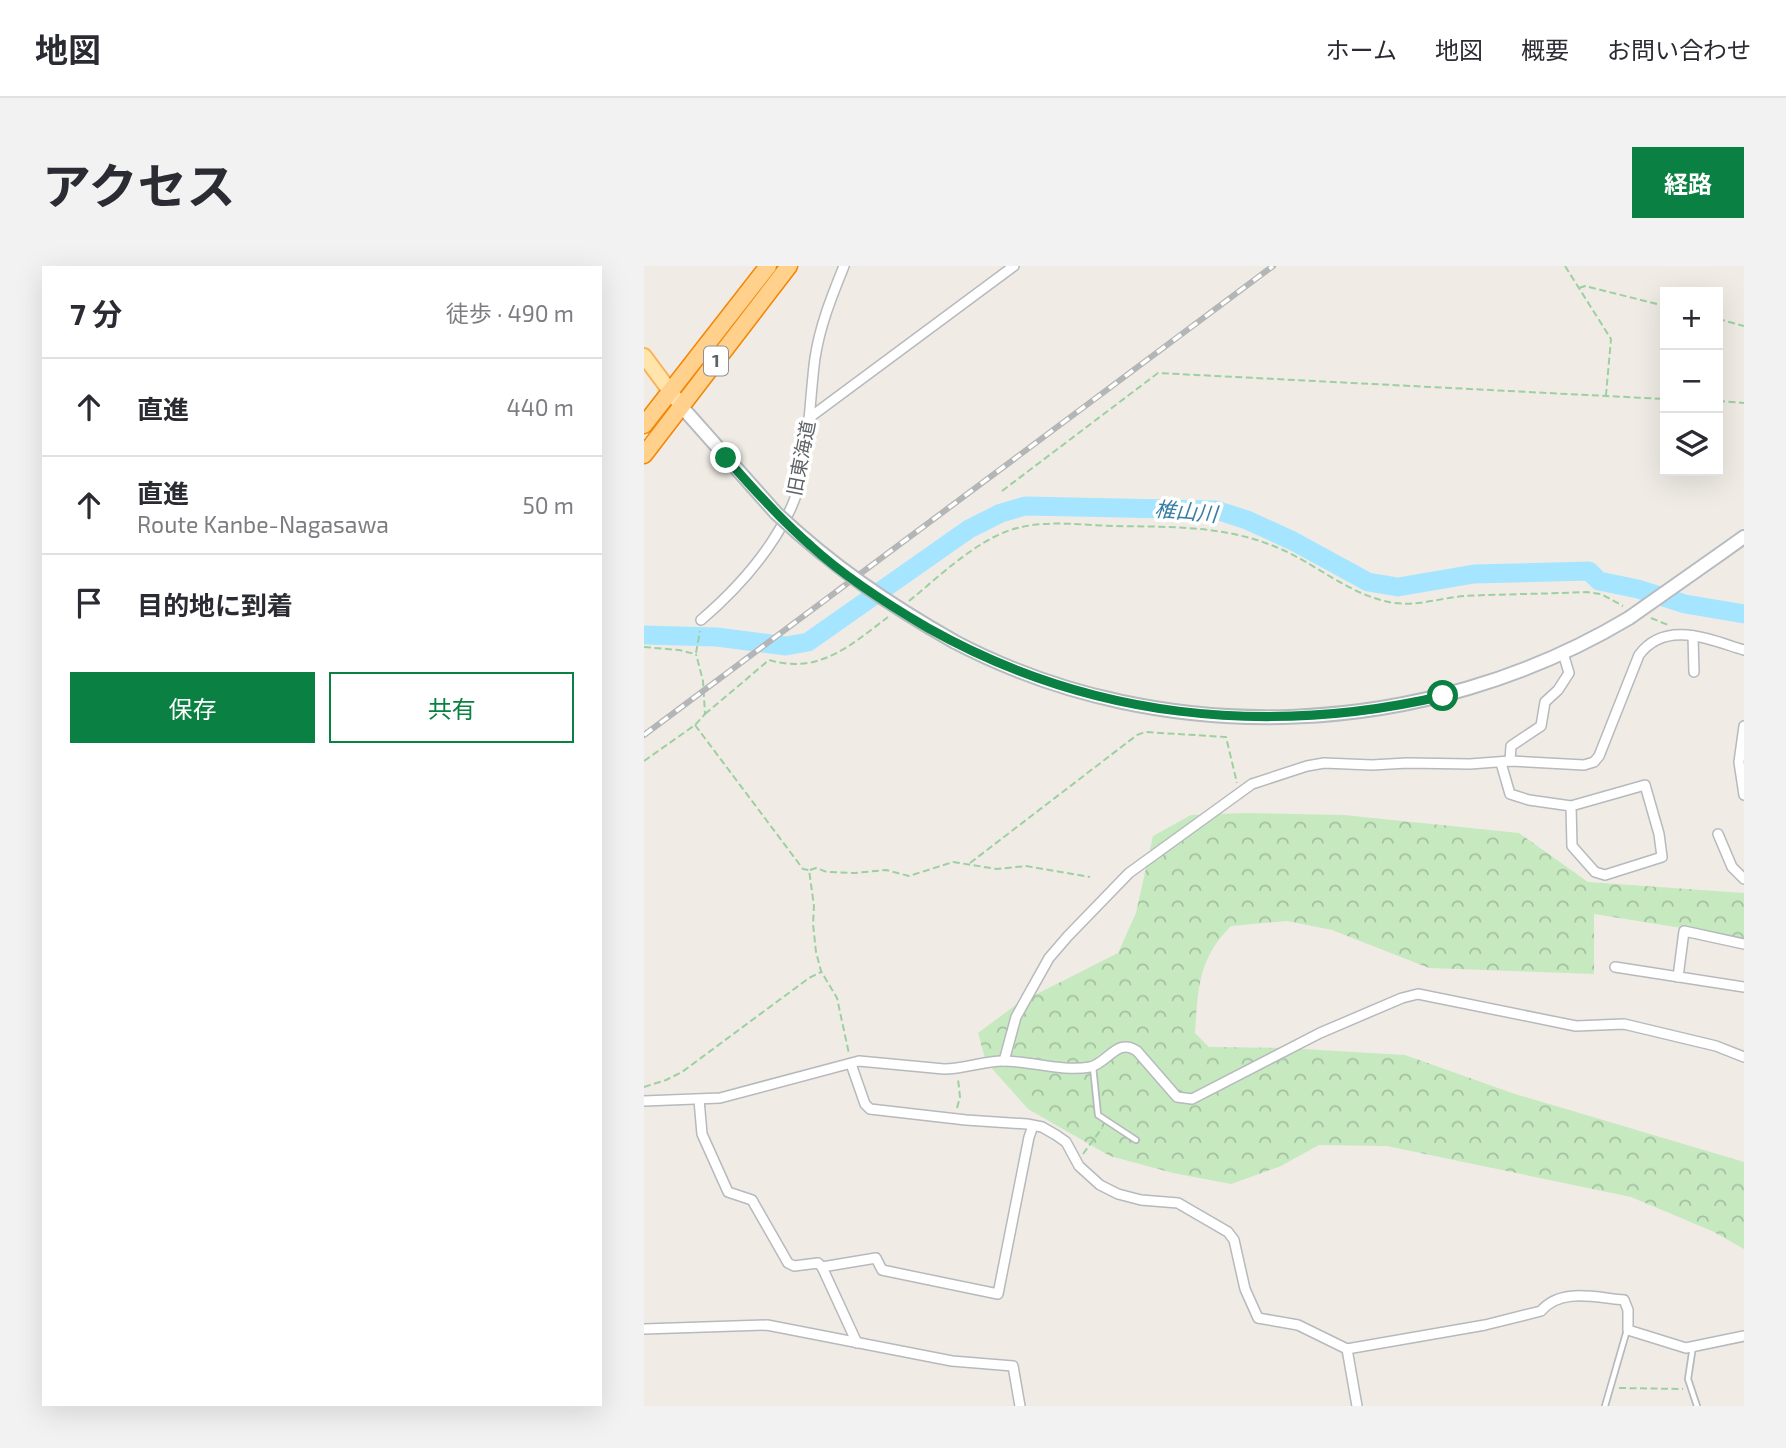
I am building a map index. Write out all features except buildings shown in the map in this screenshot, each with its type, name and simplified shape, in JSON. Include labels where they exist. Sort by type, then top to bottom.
[{"type":"highway","name":"1","points":[[644,425],[768,266]]},
{"type":"highway","name":"1","points":[[644,456],[789,266]]},
{"type":"main road","points":[[644,356],[681,406]]},
{"type":"street","name":"旧東海道","points":[[701,620],[730,594],[749,572],[790,510],[801,470],[823,321],[844,266]]},
{"type":"street","points":[[809,418],[1014,266]]},
{"type":"street","points":[[681,406],[776,513],[842,571],[899,611],[955,642],[1032,676],[1113,700],[1179,712],[1270,718],[1364,711],[1417,702],[1494,680],[1563,653],[1744,537]]},
{"type":"street","points":[[1689,634],[1694,671]]},
{"type":"street","points":[[1004,1061],[1016,1017],[1049,958],[1068,936],[1129,873],[1252,785],[1315,764],[1506,762],[1584,765],[1594,762],[1598,757],[1644,648],[1653,643],[1689,634],[1744,650]]},
{"type":"street","points":[[1563,653],[1569,673],[1558,690],[1545,702],[1541,726],[1511,746],[1506,762],[1510,794],[1529,800],[1571,806],[1645,785],[1659,834],[1662,857],[1605,875],[1595,872],[1572,846],[1571,806]]},
{"type":"street","points":[[1744,726],[1739,762],[1744,795]]},
{"type":"street","points":[[1718,834],[1732,867],[1744,879]]},
{"type":"street","points":[[1678,977],[1684,932],[1744,944]]},
{"type":"street","points":[[1615,967],[1744,987]]},
{"type":"street","points":[[644,1101],[720,1098],[867,1060],[918,1068],[958,1069],[1004,1061],[1093,1067],[1123,1046],[1131,1046],[1177,1097],[1192,1099],[1320,1033],[1392,1002],[1418,994],[1576,1026],[1625,1024],[1708,1044],[1744,1057]]},
{"type":"street","points":[[851,1064],[865,1104],[870,1109],[1042,1127],[1066,1142],[1079,1166],[1100,1185],[1118,1194],[1141,1200],[1178,1203],[1228,1232],[1234,1240],[1245,1289],[1258,1318],[1298,1325],[1348,1349],[1501,1321],[1541,1311],[1545,1306],[1569,1295],[1623,1300],[1628,1310],[1628,1330],[1686,1348],[1744,1336]]},
{"type":"street","points":[[699,1100],[702,1134],[728,1192],[752,1200],[788,1263],[794,1266],[818,1263],[822,1267],[857,1343]]},
{"type":"street","points":[[822,1267],[876,1258],[882,1270],[998,1294],[1033,1126]]},
{"type":"street","points":[[644,1329],[767,1325],[952,1361],[1013,1366],[1020,1406]]},
{"type":"street","points":[[1348,1349],[1357,1406]]},
{"type":"lane","points":[[1093,1067],[1097,1111],[1104,1119],[1136,1140]]},
{"type":"lane","points":[[1605,1406],[1628,1330]]},
{"type":"lane","points":[[1693,1345],[1688,1379],[1697,1406]]},
{"type":"path","points":[[1565,266],[1611,339],[1606,396]]},
{"type":"path","points":[[1579,288],[1585,286],[1660,305]]},
{"type":"path","points":[[1723,320],[1744,326]]},
{"type":"path","points":[[1002,491],[1158,373],[1660,399]]},
{"type":"path","points":[[1723,401],[1744,403]]},
{"type":"path","points":[[901,607],[961,559],[995,537],[1031,525],[1068,523],[1189,526],[1221,530],[1278,547],[1360,592],[1396,603],[1426,603],[1461,596],[1586,592],[1601,594],[1629,613]]},
{"type":"path","points":[[644,761],[695,725],[769,660],[796,665],[822,660],[837,653],[890,615]]},
{"type":"path","points":[[1652,618],[1689,634]]},
{"type":"path","points":[[701,620],[696,654],[703,681],[705,715]]},
{"type":"path","points":[[644,647],[696,654]]},
{"type":"path","points":[[695,725],[803,869],[854,873],[886,870],[909,876],[953,862],[997,869],[1026,866],[1090,877]]},
{"type":"path","points":[[970,863],[1145,732],[1226,737],[1242,793]]},
{"type":"path","points":[[809,870],[814,906],[814,939],[821,971],[837,999],[851,1064]]},
{"type":"path","points":[[644,1087],[682,1072],[821,971]]},
{"type":"path","points":[[958,1069],[960,1097],[956,1112],[966,1120]]},
{"type":"path","points":[[1066,1142],[1074,1140],[1081,1153],[1085,1153],[1088,1145],[1099,1133],[1104,1119]]},
{"type":"path","points":[[1610,1387],[1628,1390],[1691,1389]]},
{"type":"green space","points":[[1191,815],[1344,815],[1519,833],[1588,882],[1744,893],[1744,938],[1594,914],[1594,974],[1429,968],[1332,930],[1287,921],[1231,926],[1220,938],[1206,963],[1199,989],[1195,1033],[1209,1047],[1286,1048],[1405,1055],[1512,1093],[1744,1162],[1744,1249],[1712,1231],[1631,1197],[1387,1146],[1319,1145],[1281,1166],[1231,1184],[1173,1173],[1110,1156],[1028,1109],[986,1062],[978,1033],[1017,1004],[1118,953],[1136,913],[1153,836]]},
{"type":"waterway","name":"椎山川","points":[[644,635],[717,637],[786,646],[808,642],[969,529],[1001,513],[1025,506],[1216,510],[1247,520],[1293,541],[1368,582],[1398,587],[1474,574],[1589,571],[1599,581],[1638,589],[1685,604],[1744,614]]},
{"type":"railway","points":[[644,735],[1273,266]]},
{"type":"route","points":[[726,458],[776,513],[842,571],[899,611],[967,649],[1032,676],[1113,700],[1160,710],[1215,716],[1312,716],[1364,711],[1443,696]]}]
